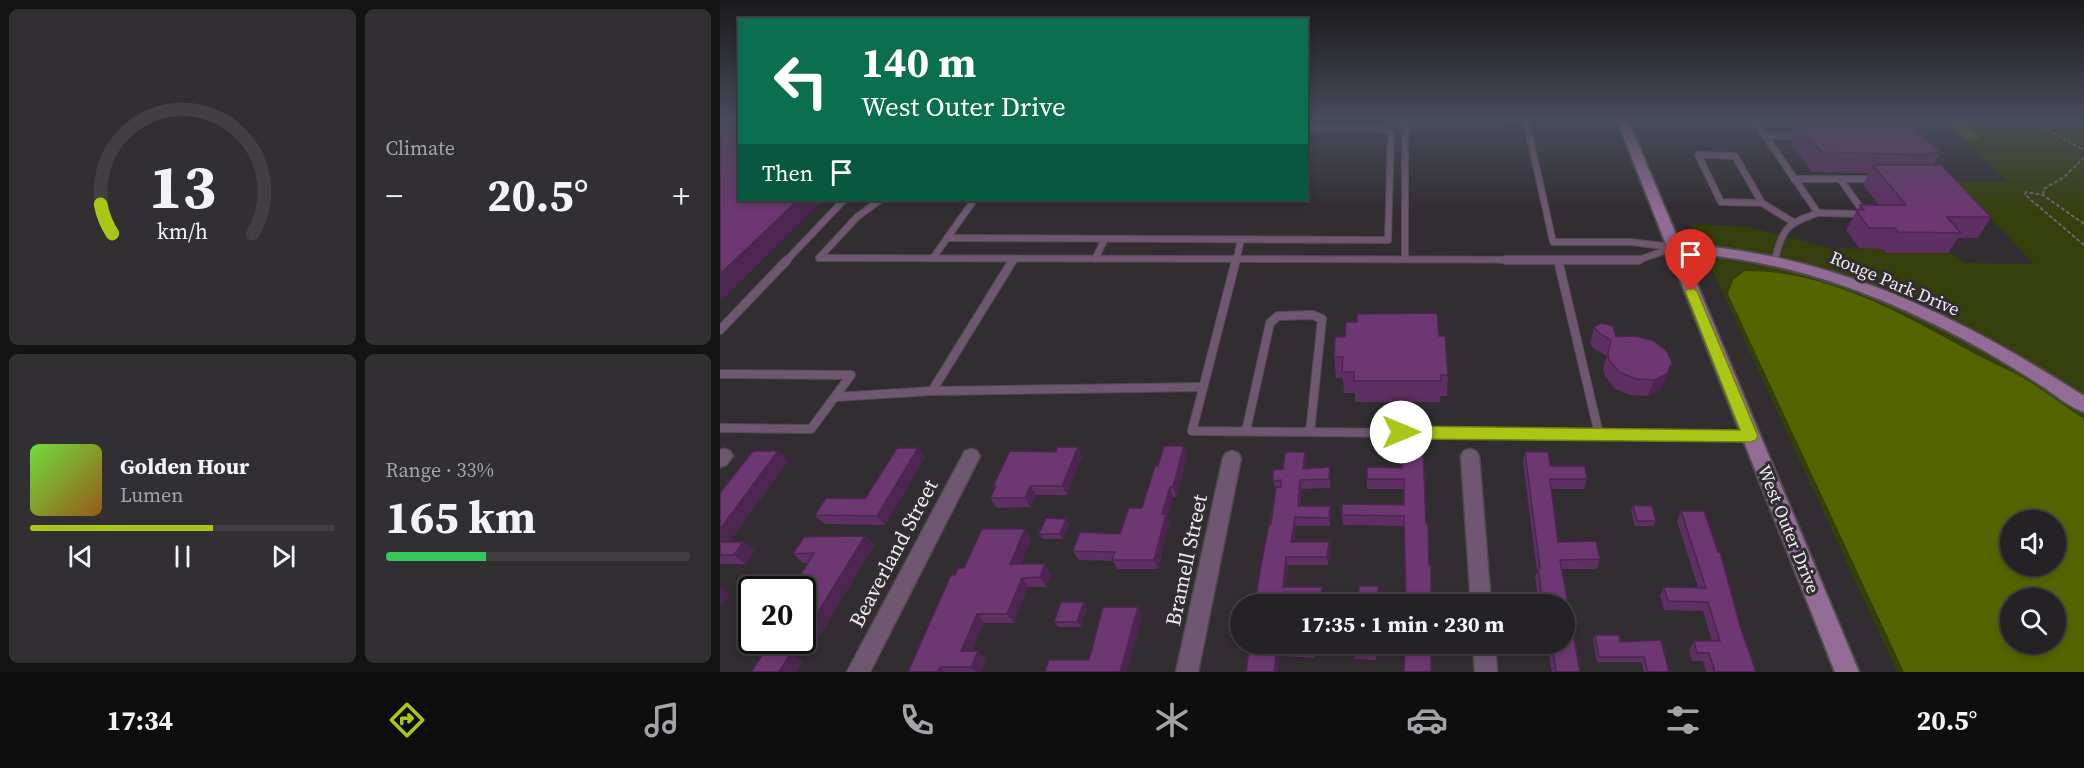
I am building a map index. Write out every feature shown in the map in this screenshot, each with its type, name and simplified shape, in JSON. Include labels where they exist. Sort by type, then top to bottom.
[{"type":"main road","name":"West Outer Drive","points":[[1634,151],[1847,672]]},
{"type":"main road","name":"Rouge Park Drive","points":[[1673,248],[1718,249],[1775,260],[1856,285],[1928,316],[2005,356],[2084,405]]},
{"type":"street","name":"Beaverland Street","points":[[858,672],[970,456]]},
{"type":"street","points":[[1470,456],[1480,594]]},
{"type":"street","name":"Bramell Street","points":[[1187,672],[1232,458]]},
{"type":"street","points":[[1485,654],[1486,672]]},
{"type":"lane","points":[[947,238],[1388,240],[1390,151]]},
{"type":"lane","points":[[1405,151],[1405,259]]},
{"type":"lane","points":[[1533,151],[1553,242],[1631,242],[1673,248]]},
{"type":"lane","points":[[1775,151],[1818,213]]},
{"type":"lane","points":[[1762,203],[1721,202],[1698,155],[1735,156],[1762,203],[1793,222]]},
{"type":"lane","points":[[1794,179],[1887,179]]},
{"type":"lane","points":[[1775,260],[1780,234],[1793,222],[1818,213],[1865,214],[1840,179]]},
{"type":"lane","points":[[720,330],[843,201]]},
{"type":"lane","points":[[879,201],[857,217],[819,258],[1638,260],[1673,248]]},
{"type":"lane","points":[[933,258],[973,201]]},
{"type":"lane","points":[[1095,259],[1105,239]]},
{"type":"lane","points":[[1241,240],[1192,430],[1750,436]]},
{"type":"lane","points":[[932,391],[1013,259]]},
{"type":"lane","points":[[1558,259],[1599,434]]},
{"type":"lane","points":[[1246,431],[1270,323],[1278,316],[1313,315],[1322,319],[1322,328],[1310,432]]},
{"type":"lane","points":[[720,374],[851,375],[811,429],[720,428]]},
{"type":"lane","points":[[836,397],[932,391],[1202,387]]},
{"type":"path","points":[[2043,195],[2044,189],[2064,177],[2084,158]]},
{"type":"path","points":[[2084,224],[2043,195],[2026,192],[2025,194],[2054,218],[2067,234],[2084,245]]},
{"type":"green space","points":[[1976,151],[2084,151],[2084,672],[1897,672],[1691,224],[1749,227],[1829,248],[1882,249],[1886,253],[1951,254],[1965,263],[2034,264],[1955,181],[2007,181]]},
{"type":"green space","points":[[1745,271],[1774,273],[1832,285],[1914,321],[2023,378],[2084,419],[2084,672],[1904,672],[1728,294],[1733,280]]},
{"type":"building","points":[[720,151],[738,151],[738,201],[797,201],[720,274]]},
{"type":"building","points":[[1821,152],[1940,153],[1929,153],[1931,155]]},
{"type":"building","points":[[1873,165],[1941,165],[1991,217],[1947,217],[1961,233],[1898,232],[1895,228],[1869,228],[1856,210],[1864,210],[1860,205],[1906,205]]},
{"type":"building","points":[[1437,313],[1439,336],[1445,336],[1448,375],[1441,375],[1441,381],[1354,381],[1354,372],[1342,372],[1343,357],[1334,357],[1335,337],[1345,337],[1346,322],[1357,322],[1357,314]]},
{"type":"building","points":[[1601,323],[1613,326],[1616,337],[1634,336],[1652,340],[1666,350],[1672,362],[1667,374],[1654,380],[1636,379],[1619,372],[1609,360],[1611,340],[1594,327]]},
{"type":"building","points":[[1164,446],[1184,446],[1173,487],[1170,487],[1162,514],[1166,514],[1154,560],[1112,560],[1115,552],[1073,551],[1080,532],[1120,534],[1129,508],[1142,508]]},
{"type":"building","points":[[1057,447],[1078,447],[1062,486],[1030,486],[1025,498],[990,498],[996,486],[993,486],[1010,451],[1056,452]]},
{"type":"building","points":[[897,448],[918,448],[877,516],[815,515],[826,498],[865,499]]},
{"type":"building","points":[[753,451],[778,451],[720,529],[720,493]]},
{"type":"building","points":[[1402,451],[1423,451],[1431,594],[1406,594],[1404,516],[1342,515],[1342,504],[1404,505],[1404,479],[1367,479],[1367,467],[1402,468]]},
{"type":"building","points":[[1285,452],[1305,452],[1303,469],[1330,467],[1329,479],[1300,480],[1298,506],[1330,506],[1329,518],[1295,517],[1291,542],[1329,542],[1327,557],[1286,557],[1283,587],[1322,587],[1321,594],[1257,594],[1276,487],[1281,487],[1281,480],[1273,481],[1273,470],[1283,469]]},
{"type":"building","points":[[1525,452],[1548,452],[1550,466],[1585,466],[1587,479],[1550,479],[1558,542],[1596,541],[1600,559],[1560,560],[1566,594],[1542,594],[1538,568],[1540,568]]},
{"type":"building","points":[[1633,505],[1652,506],[1656,521],[1637,521]]},
{"type":"building","points":[[1681,511],[1704,511],[1718,552],[1720,552],[1741,629],[1756,672],[1715,672],[1709,653],[1697,653],[1694,641],[1720,641],[1708,602],[1668,601],[1664,587],[1706,588]]},
{"type":"building","points":[[1046,518],[1066,519],[1060,534],[1039,534]]},
{"type":"building","points":[[982,529],[1025,529],[1010,564],[1045,564],[1040,577],[1022,578],[1007,614],[977,614],[961,651],[978,651],[971,667],[940,667],[938,672],[908,672],[951,575],[955,575],[958,568],[964,568]]},
{"type":"building","points":[[865,536],[816,615],[816,576],[800,576],[814,553],[793,554],[804,537]]},
{"type":"building","points":[[720,542],[743,542],[734,555],[720,555]]},
{"type":"building","points":[[1359,586],[1378,586],[1378,594],[1359,594]]},
{"type":"building","points":[[1061,602],[1084,602],[1077,622],[1054,622]]},
{"type":"building","points":[[1103,607],[1138,607],[1120,672],[1045,672],[1049,660],[1089,660]]},
{"type":"building","points":[[1595,635],[1619,635],[1620,642],[1661,640],[1669,672],[1648,672],[1644,657],[1599,657]]},
{"type":"building","points":[[1575,644],[1580,672],[1556,672],[1553,654],[1575,654]]},
{"type":"building","points":[[763,654],[790,654],[779,672],[751,672]]},
{"type":"building","points":[[1249,654],[1276,654],[1274,672],[1246,672]]},
{"type":"building","points":[[1405,654],[1431,654],[1431,672],[1404,672]]},
{"type":"route","points":[[1401,432],[1750,436],[1691,291]]}]
